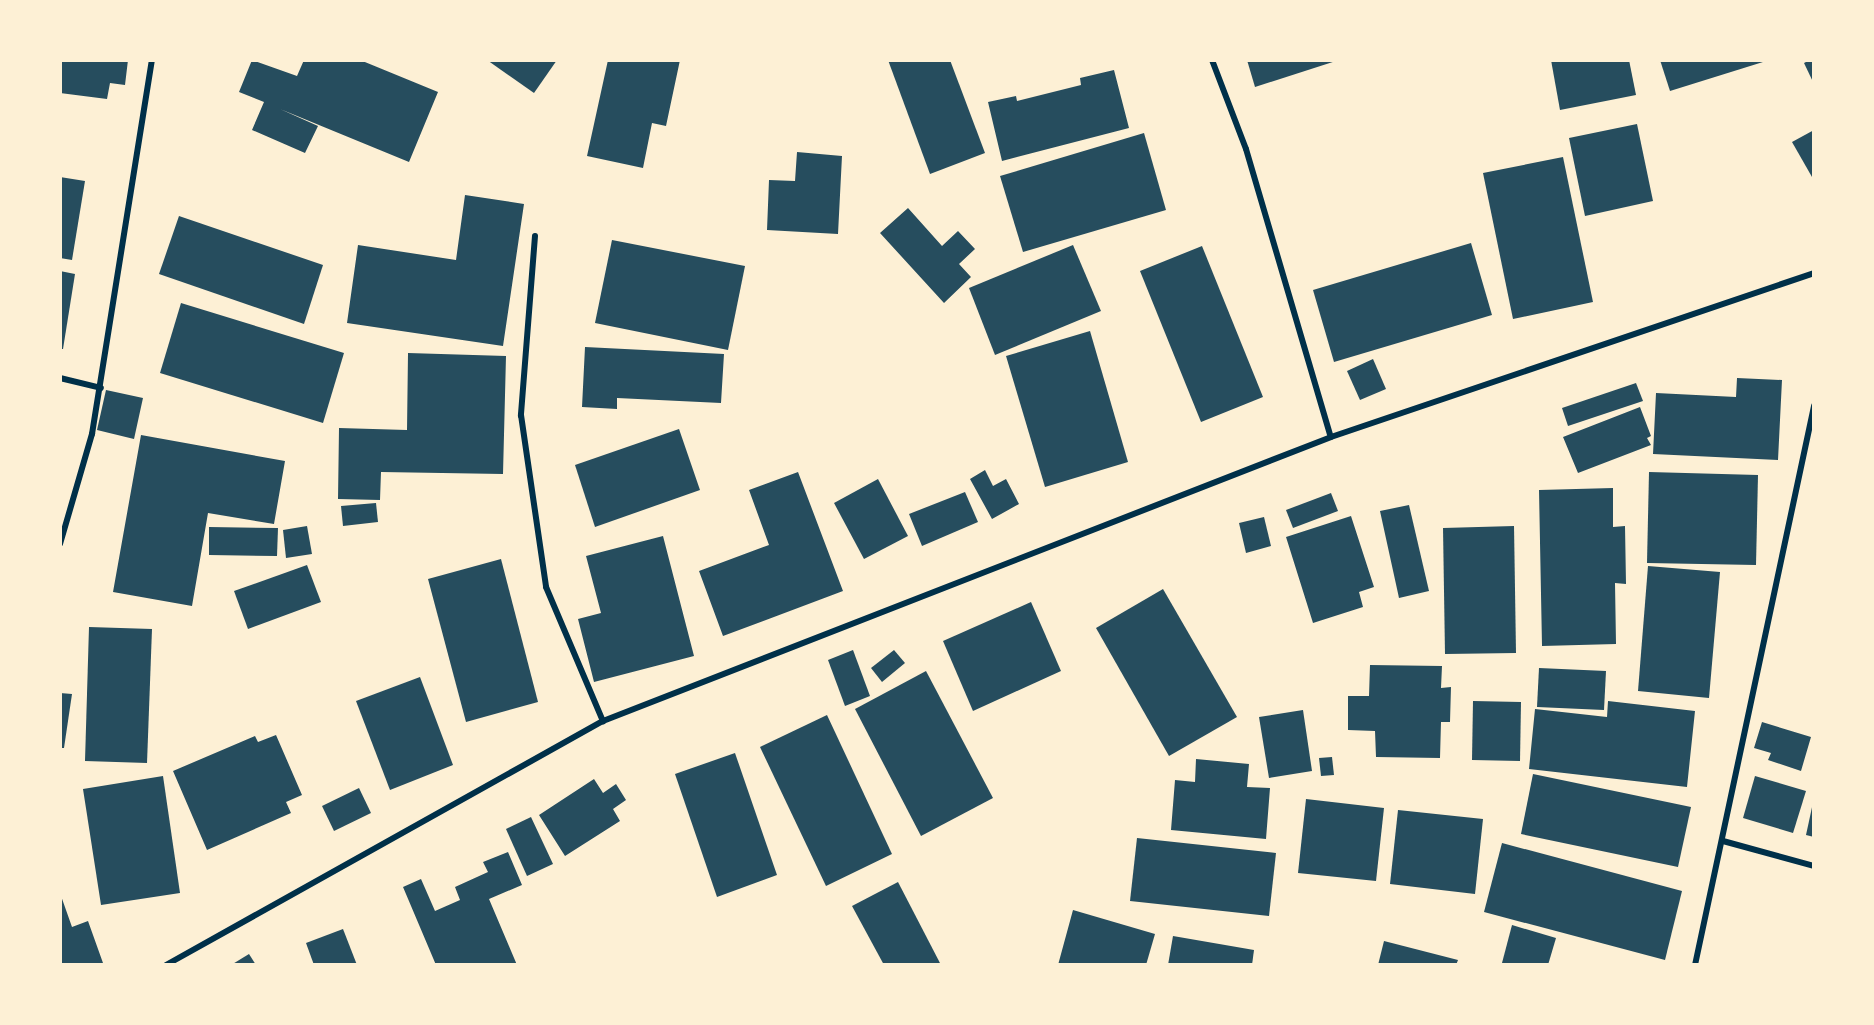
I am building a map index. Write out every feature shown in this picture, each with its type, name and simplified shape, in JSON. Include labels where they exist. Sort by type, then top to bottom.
[{"type":"street","points":[[60,544],[92,434],[101,388],[152,60]]},
{"type":"street","points":[[1212,60],[1246,149],[1331,437]]},
{"type":"street","points":[[535,236],[521,415],[546,587],[603,721]]},
{"type":"street","points":[[166,965],[603,721],[1331,437],[1814,273]]},
{"type":"street","points":[[60,378],[101,388]]},
{"type":"street","points":[[1695,965],[1814,406]]},
{"type":"street","points":[[1723,841],[1814,866]]},
{"type":"building","points":[[60,60],[128,60],[125,85],[110,83],[107,99],[60,93]]},
{"type":"building","points":[[252,60],[297,76],[304,60],[360,60],[438,92],[409,162],[280,109],[318,126],[305,153],[252,130],[264,102],[239,92]]},
{"type":"building","points":[[487,60],[557,60],[534,93]]},
{"type":"building","points":[[608,60],[680,60],[666,126],[652,123],[643,168],[587,156]]},
{"type":"building","points":[[888,60],[950,60],[985,153],[930,174]]},
{"type":"building","points":[[1247,60],[1339,60],[1255,87]]},
{"type":"building","points":[[1551,60],[1629,60],[1636,95],[1560,110]]},
{"type":"building","points":[[1660,60],[1762,60],[1763,62],[1670,91]]},
{"type":"building","points":[[1814,60],[1814,84],[1804,63]]},
{"type":"building","points":[[1114,70],[1129,128],[1002,161],[988,102],[1016,96],[1017,101],[1081,85],[1080,78]]},
{"type":"building","points":[[1637,124],[1653,201],[1585,216],[1569,138]]},
{"type":"building","points":[[1814,130],[1814,176],[1812,177],[1792,142]]},
{"type":"building","points":[[1144,133],[1166,210],[1023,252],[1000,176]]},
{"type":"building","points":[[797,152],[842,156],[838,234],[767,230],[769,180],[795,181]]},
{"type":"building","points":[[1563,157],[1593,302],[1513,319],[1483,173]]},
{"type":"building","points":[[60,177],[85,181],[72,260],[60,258]]},
{"type":"building","points":[[465,195],[524,204],[503,346],[347,323],[358,245],[456,260]]},
{"type":"building","points":[[908,208],[942,246],[958,231],[975,249],[959,264],[971,277],[944,303],[880,233]]},
{"type":"building","points":[[179,216],[323,265],[304,324],[159,274]]},
{"type":"building","points":[[612,240],[745,266],[728,350],[595,323]]},
{"type":"building","points":[[1471,243],[1492,315],[1334,362],[1313,290]]},
{"type":"building","points":[[1073,245],[1101,311],[995,355],[969,288]]},
{"type":"building","points":[[1202,246],[1263,397],[1201,422],[1140,271]]},
{"type":"building","points":[[60,271],[75,274],[63,349],[60,349]]},
{"type":"building","points":[[181,303],[344,353],[323,423],[160,373]]},
{"type":"building","points":[[1090,331],[1128,462],[1045,487],[1006,356]]},
{"type":"building","points":[[585,347],[724,354],[721,403],[617,398],[617,409],[582,407]]},
{"type":"building","points":[[408,353],[506,356],[503,474],[381,472],[380,500],[338,499],[339,428],[407,430]]},
{"type":"building","points":[[1373,359],[1386,389],[1360,400],[1347,371]]},
{"type":"building","points":[[1737,378],[1782,380],[1778,460],[1653,454],[1656,393],[1736,397]]},
{"type":"building","points":[[1636,383],[1643,401],[1568,426],[1562,408]]},
{"type":"building","points":[[106,390],[143,398],[134,439],[97,430]]},
{"type":"building","points":[[1640,407],[1651,436],[1647,438],[1651,445],[1578,473],[1563,437]]},
{"type":"building","points":[[679,429],[700,490],[595,527],[575,465]]},
{"type":"building","points":[[141,435],[285,461],[274,524],[208,513],[192,606],[113,592]]},
{"type":"building","points":[[985,470],[993,486],[1006,479],[1019,504],[992,519],[970,479]]},
{"type":"building","points":[[798,472],[843,591],[723,636],[699,571],[769,545],[749,490]]},
{"type":"building","points":[[1649,472],[1758,475],[1756,565],[1647,563]]},
{"type":"building","points":[[878,479],[908,536],[864,559],[834,503]]},
{"type":"building","points":[[1613,488],[1613,527],[1625,526],[1626,584],[1615,583],[1616,644],[1542,646],[1539,490]]},
{"type":"building","points":[[965,492],[978,522],[922,546],[909,514]]},
{"type":"building","points":[[1331,493],[1338,511],[1293,528],[1286,510]]},
{"type":"building","points":[[376,503],[378,522],[343,526],[341,506]]},
{"type":"building","points":[[1409,505],[1429,591],[1399,598],[1380,511]]},
{"type":"building","points":[[1351,516],[1374,587],[1359,592],[1363,607],[1313,623],[1286,537]]},
{"type":"building","points":[[1264,517],[1271,546],[1246,553],[1239,523]]},
{"type":"building","points":[[307,526],[312,554],[286,558],[283,530]]},
{"type":"building","points":[[1514,526],[1516,653],[1445,654],[1443,528]]},
{"type":"building","points":[[209,527],[278,528],[277,556],[209,555]]},
{"type":"building","points":[[663,536],[694,656],[594,682],[578,619],[601,613],[586,556]]},
{"type":"building","points":[[501,559],[538,702],[466,722],[428,579]]},
{"type":"building","points":[[307,565],[321,602],[248,629],[234,591]]},
{"type":"building","points":[[1648,566],[1720,572],[1709,698],[1638,691]]},
{"type":"building","points":[[1163,589],[1237,717],[1169,756],[1096,628]]},
{"type":"building","points":[[1031,602],[1061,671],[973,711],[943,641]]},
{"type":"building","points":[[89,627],[152,629],[147,763],[85,761]]},
{"type":"building","points":[[853,650],[870,696],[845,706],[828,660]]},
{"type":"building","points":[[894,650],[905,663],[882,682],[871,668]]},
{"type":"building","points":[[1370,665],[1442,666],[1441,688],[1451,687],[1450,722],[1441,722],[1440,758],[1376,757],[1375,731],[1348,730],[1348,696],[1369,696]]},
{"type":"building","points":[[1539,668],[1606,671],[1604,710],[1537,707]]},
{"type":"building","points":[[926,671],[993,798],[921,836],[855,709]]},
{"type":"building","points":[[420,677],[453,765],[390,790],[356,701]]},
{"type":"building","points":[[60,693],[72,694],[64,748],[60,748]]},
{"type":"building","points":[[1473,701],[1521,702],[1520,761],[1472,760]]},
{"type":"building","points":[[1608,701],[1695,711],[1687,787],[1529,769],[1535,709],[1607,717]]},
{"type":"building","points":[[1303,710],[1312,771],[1269,778],[1259,717]]},
{"type":"building","points":[[827,715],[892,854],[826,886],[760,747]]},
{"type":"building","points":[[1762,722],[1811,737],[1801,771],[1768,760],[1771,753],[1754,748]]},
{"type":"building","points":[[276,735],[302,795],[286,802],[291,813],[207,850],[173,771],[255,736],[258,742]]},
{"type":"building","points":[[735,753],[777,875],[717,897],[675,774]]},
{"type":"building","points":[[1332,757],[1334,775],[1321,776],[1319,758]]},
{"type":"building","points":[[1196,759],[1249,764],[1247,787],[1270,788],[1266,839],[1171,830],[1175,780],[1195,782]]},
{"type":"building","points":[[1533,774],[1691,807],[1678,867],[1521,834]]},
{"type":"building","points":[[163,776],[180,893],[101,905],[83,789]]},
{"type":"building","points":[[1755,776],[1806,791],[1793,833],[1743,818]]},
{"type":"building","points":[[594,779],[603,793],[616,784],[626,800],[613,809],[620,821],[565,856],[539,815]]},
{"type":"building","points":[[359,788],[371,813],[334,831],[322,806]]},
{"type":"building","points":[[1814,798],[1814,837],[1806,835]]},
{"type":"building","points":[[1306,799],[1384,808],[1376,881],[1298,873]]},
{"type":"building","points":[[1398,810],[1483,819],[1475,894],[1390,884]]},
{"type":"building","points":[[531,817],[553,864],[527,876],[506,829]]},
{"type":"building","points":[[1137,838],[1276,853],[1269,916],[1130,901]]},
{"type":"building","points":[[1502,843],[1682,891],[1665,960],[1484,912]]},
{"type":"building","points":[[508,852],[522,885],[489,899],[517,965],[436,965],[403,887],[421,879],[435,911],[460,900],[455,887],[488,872],[483,862]]},
{"type":"building","points":[[898,882],[941,965],[884,965],[852,906]]},
{"type":"building","points":[[60,893],[72,927],[88,921],[103,963],[60,965]]},
{"type":"building","points":[[1073,910],[1155,934],[1146,965],[1058,965]]},
{"type":"building","points":[[1512,925],[1556,938],[1548,965],[1502,963]]},
{"type":"building","points":[[343,929],[357,965],[314,965],[306,943]]},
{"type":"building","points":[[1173,936],[1254,950],[1252,965],[1168,965]]},
{"type":"building","points":[[1384,941],[1458,960],[1456,965],[1378,965]]},
{"type":"building","points":[[249,954],[256,965],[231,965]]}]
